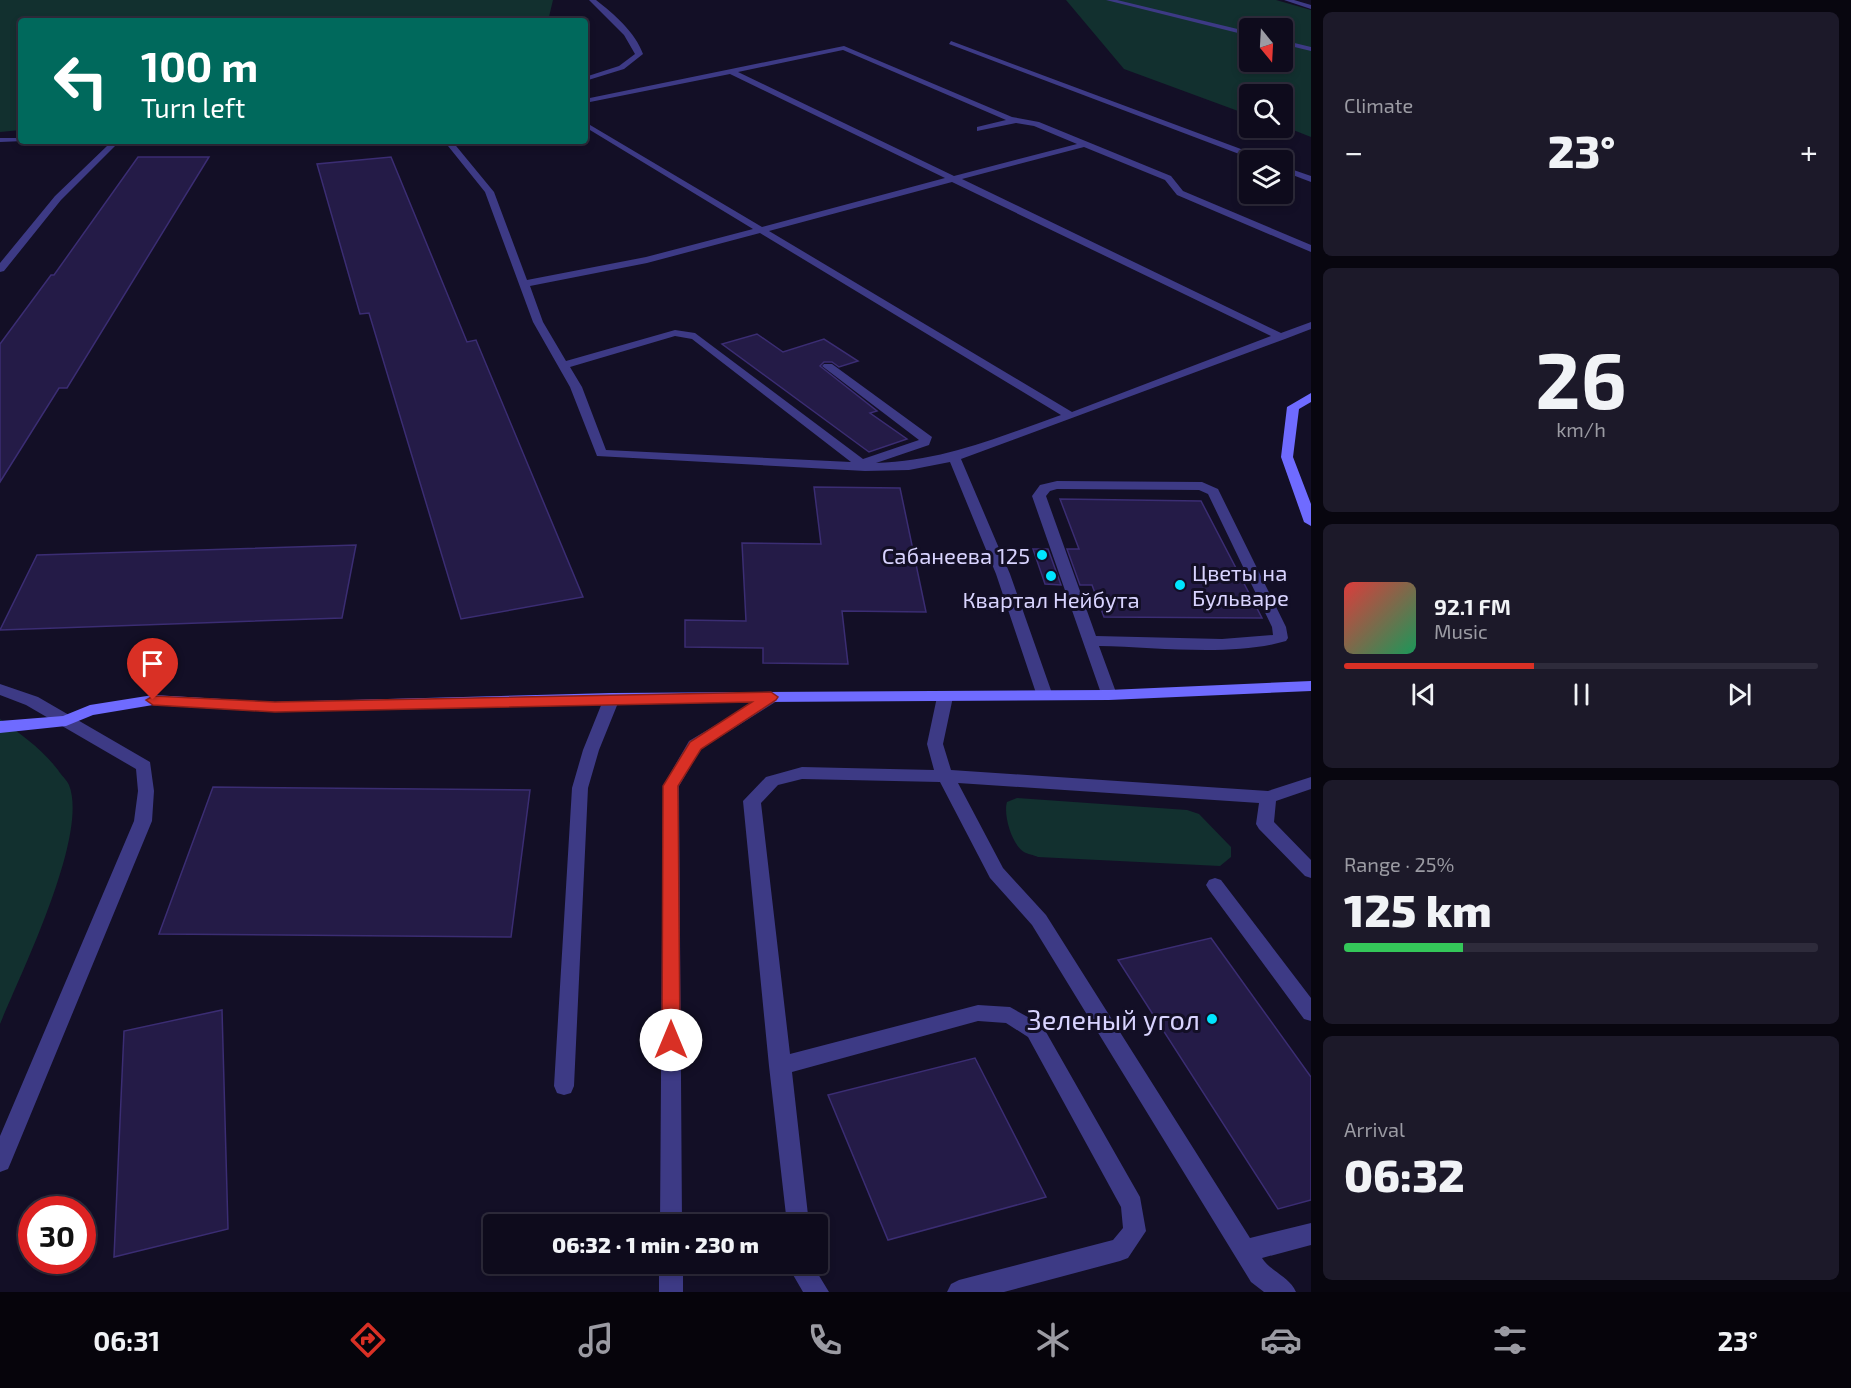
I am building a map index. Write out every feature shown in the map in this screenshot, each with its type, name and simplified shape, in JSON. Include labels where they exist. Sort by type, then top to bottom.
[{"type":"main road","points":[[1311,397],[1293,407],[1287,457],[1311,522]]},
{"type":"main road","points":[[0,727],[66,721],[90,710],[153,700],[275,707],[612,698],[1110,695],[1311,686]]},
{"type":"street","points":[[588,78],[620,69],[639,54],[638,45],[618,26],[605,9],[592,0]]},
{"type":"street","points":[[1109,0],[1239,31]]},
{"type":"street","points":[[1287,0],[1311,7]]},
{"type":"street","points":[[951,43],[1239,151]]},
{"type":"street","points":[[1293,45],[1311,49]]},
{"type":"street","points":[[588,100],[844,48],[1016,120],[1036,124],[1168,178],[1180,193],[1311,249]]},
{"type":"street","points":[[732,72],[1281,337]]},
{"type":"street","points":[[981,129],[1016,120]]},
{"type":"street","points":[[588,126],[1071,416]]},
{"type":"street","points":[[0,140],[18,140]]},
{"type":"street","points":[[0,269],[58,198],[111,146],[110,144]]},
{"type":"street","points":[[450,144],[489,192],[538,322],[576,387],[601,453],[863,466],[909,466],[954,457],[1071,416],[1311,325]]},
{"type":"street","points":[[525,284],[647,260],[1085,144]]},
{"type":"street","points":[[1293,172],[1311,179]]},
{"type":"street","points":[[564,365],[675,333],[695,336],[863,466]]},
{"type":"street","points":[[828,366],[926,437],[925,442],[863,466]]},
{"type":"street","points":[[954,457],[1003,574],[1045,696]]},
{"type":"street","points":[[1092,640],[1237,643],[1270,642],[1281,638],[1279,627],[1213,492],[1202,486],[1057,485],[1045,488],[1039,496],[1110,695]]},
{"type":"street","points":[[0,688],[32,701],[144,766],[146,791],[143,821],[0,1162]]},
{"type":"street","points":[[671,1214],[671,786],[695,745],[771,697]]},
{"type":"street","points":[[945,697],[935,744],[939,763],[996,873],[1039,920],[1259,1274],[1284,1292]]},
{"type":"street","points":[[564,1086],[580,788],[591,750],[612,698]]},
{"type":"street","points":[[797,1214],[752,801],[772,781],[802,773],[946,776],[1268,797],[1311,783]]},
{"type":"street","points":[[1268,797],[1265,824],[1311,871]]},
{"type":"street","points":[[1215,885],[1311,1013]]},
{"type":"street","points":[[779,1066],[978,1013],[1010,1015],[1035,1031],[1132,1205],[1135,1231],[1120,1250],[959,1292]]},
{"type":"street","points":[[1245,1251],[1311,1234]]},
{"type":"street","points":[[671,1274],[672,1292]]},
{"type":"street","points":[[805,1274],[818,1292]]},
{"type":"green space","points":[[0,0],[553,0],[549,18],[18,18],[18,130],[0,132]]},
{"type":"green space","points":[[1066,0],[1276,0],[1311,10],[1311,137],[1293,130],[1293,84],[1239,84],[1239,111],[1124,69]]},
{"type":"green space","points":[[0,719],[52,762],[69,785],[73,808],[70,836],[50,904],[0,1024]]},
{"type":"green space","points":[[1017,798],[1187,810],[1199,814],[1231,847],[1231,857],[1220,866],[1038,857],[1025,853],[1016,843],[1009,829],[1006,814],[1007,802]]},
{"type":"building","points":[[138,157],[209,157],[67,388],[59,388],[0,482],[0,344],[51,275],[54,275]]},
{"type":"building","points":[[391,157],[467,342],[476,340],[583,597],[461,619],[369,313],[360,314],[317,164]]},
{"type":"building","points":[[757,334],[783,352],[824,339],[858,361],[839,367],[832,362],[824,362],[820,366],[877,411],[870,413],[907,439],[869,452],[722,344]]},
{"type":"building","points":[[814,487],[900,488],[926,612],[842,611],[848,664],[763,663],[763,648],[685,647],[685,620],[746,621],[742,543],[821,544]]},
{"type":"building","points":[[1060,499],[1201,501],[1262,618],[1104,617],[1092,585],[1080,585],[1067,549],[1079,549]]},
{"type":"building","points":[[356,545],[342,618],[0,630],[37,555]]},
{"type":"building","points":[[1033,549],[1048,549],[1061,585],[1045,584]]},
{"type":"building","points":[[213,787],[530,790],[511,937],[159,934]]},
{"type":"building","name":"Зеленый угол","points":[[1211,938],[1311,1077],[1311,1200],[1278,1209],[1118,960]]},
{"type":"building","points":[[222,1010],[228,1229],[114,1257],[124,1031]]},
{"type":"building","points":[[975,1058],[1046,1197],[888,1240],[828,1095]]},
{"type":"place","name":"Сабанеева 125","points":[[1042,555]]},
{"type":"place","name":"Квартал Нейбута","points":[[1051,576]]},
{"type":"place","name":"Цветы на Бульваре","points":[[1180,585]]},
{"type":"place","name":"Зеленый угол","points":[[1212,1019]]},
{"type":"route","points":[[153,700],[275,707],[612,698],[771,697],[695,745],[671,786],[671,1040]]}]
